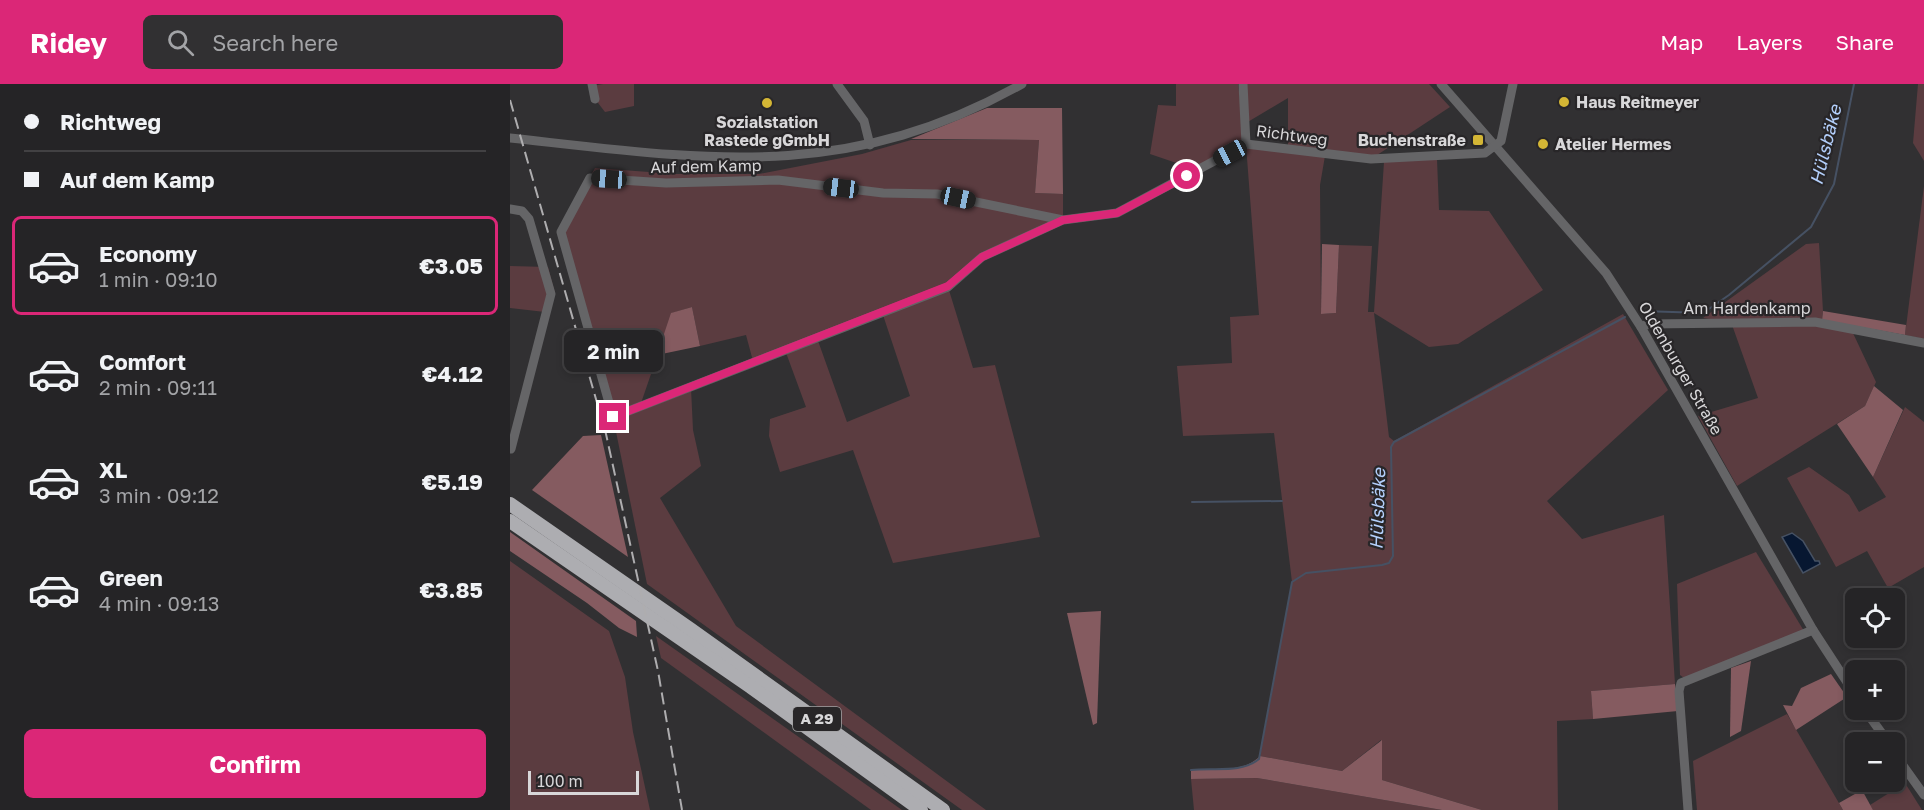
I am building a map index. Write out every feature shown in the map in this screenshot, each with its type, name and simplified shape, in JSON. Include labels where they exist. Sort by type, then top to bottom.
[{"type":"highway","name":"A 29","points":[[510,504],[599,574]]},
{"type":"highway","name":"A 29","points":[[510,521],[599,574],[944,810]]},
{"type":"highway","name":"A 29","points":[[688,635],[921,810]]},
{"type":"street","points":[[591,84],[595,99]]},
{"type":"street","points":[[837,84],[856,106],[864,120],[870,145]]},
{"type":"street","points":[[510,138],[674,156],[774,158],[870,145],[952,118],[1022,84]]},
{"type":"street","points":[[1243,84],[1246,144]]},
{"type":"street","name":"Oldenburger Straße","points":[[1441,84],[1606,273],[1641,327],[1813,630],[1845,679]]},
{"type":"street","points":[[1496,146],[1501,141],[1513,84]]},
{"type":"street","name":"Richtweg","points":[[1063,220],[1117,213],[1246,144],[1371,159],[1485,153],[1496,146]]},
{"type":"street","name":"Auf dem Kamp","points":[[590,178],[666,183],[778,180],[883,193],[937,194],[1063,220],[982,257],[948,286],[613,417],[561,232],[590,178]]},
{"type":"street","points":[[510,209],[522,211],[529,219],[551,294],[511,449]]},
{"type":"street","name":"Am Hardenkamp","points":[[1641,327],[1648,324],[1789,321],[1851,328],[1924,343]]},
{"type":"street","points":[[1688,810],[1679,691],[1681,683],[1813,630]]},
{"type":"street","points":[[1905,768],[1924,795]]},
{"type":"shaded area","points":[[634,84],[634,106],[605,112],[595,99],[592,86]]},
{"type":"shaded area","points":[[1176,84],[1238,84],[1241,108],[1243,84],[1429,84],[1450,107],[1371,159],[1325,156],[1320,185],[1321,314],[1336,313],[1339,245],[1372,246],[1368,312],[1374,312],[1384,162],[1437,159],[1439,210],[1489,211],[1543,290],[1458,344],[1429,347],[1374,313],[1389,437],[1394,441],[1623,314],[1668,390],[1547,501],[1582,539],[1664,515],[1675,684],[1591,691],[1593,719],[1557,721],[1558,810],[1482,810],[1382,780],[1381,740],[1342,771],[1260,756],[1292,582],[1274,433],[1183,436],[1177,366],[1232,363],[1230,317],[1259,315],[1246,145],[1197,170],[1150,154],[1158,105],[1176,106]],"holes":[[[1288,98],[1288,150],[1246,144],[1246,123]]]},
{"type":"shaded area","points":[[1918,84],[1924,84],[1924,161],[1913,143]]},
{"type":"shaded area","points":[[987,108],[1062,108],[1063,194],[1035,193],[1039,140],[911,139]]},
{"type":"shaded area","points":[[911,140],[1039,140],[1035,193],[1063,194],[1063,220],[982,257],[948,287],[973,368],[995,365],[1040,537],[893,563],[853,450],[780,472],[769,436],[770,419],[806,407],[785,350],[817,338],[847,422],[910,396],[883,315],[937,290],[753,361],[746,335],[700,346],[692,307],[672,313],[640,406],[691,388],[693,430],[701,466],[660,498],[736,626],[986,810],[962,810],[647,584],[613,417],[558,236],[595,168],[676,174],[759,174],[862,154]]},
{"type":"shaded area","points":[[1924,186],[1924,339],[1905,335]]},
{"type":"shaded area","points":[[1819,243],[1823,311],[1821,326],[1852,331],[1876,382],[1865,406],[1737,486],[1698,416],[1758,398],[1731,322],[1703,318],[1806,244]]},
{"type":"shaded area","points":[[1322,244],[1339,245],[1336,313],[1321,314]]},
{"type":"shaded area","points":[[510,266],[548,267],[555,293],[545,312],[510,308]]},
{"type":"shaded area","points":[[692,307],[700,346],[657,355],[671,313]]},
{"type":"shaded area","points":[[1823,311],[1906,325],[1905,335],[1822,320]]},
{"type":"shaded area","points":[[1874,386],[1903,410],[1873,477],[1837,424],[1865,406]]},
{"type":"shaded area","points":[[1905,407],[1924,422],[1924,567],[1888,588],[1867,551],[1836,567],[1787,478],[1809,467],[1849,495],[1859,512],[1886,497],[1873,477]]},
{"type":"shaded area","points":[[601,435],[628,557],[532,490],[583,436]]},
{"type":"shaded area","points":[[510,532],[636,621],[637,637],[619,628],[587,603],[510,551]]},
{"type":"shaded area","points":[[1756,552],[1804,631],[1684,678],[1680,675],[1677,584]]},
{"type":"shaded area","points":[[510,561],[609,631],[625,677],[633,732],[650,810],[510,810]]},
{"type":"shaded area","points":[[1101,611],[1097,723],[1093,725],[1067,613]]},
{"type":"shaded area","points":[[656,636],[902,810],[871,810],[661,658]]},
{"type":"shaded area","points":[[1751,661],[1741,731],[1730,737],[1731,668]]},
{"type":"shaded area","points":[[1831,674],[1845,694],[1845,698],[1796,730],[1783,705],[1792,706],[1801,688]]},
{"type":"shaded area","points":[[1675,684],[1678,711],[1593,719],[1591,691]]},
{"type":"shaded area","points":[[1787,714],[1843,810],[1697,810],[1693,761]]},
{"type":"shaded area","points":[[1382,740],[1382,780],[1482,810],[1442,810],[1257,778],[1191,779],[1191,770],[1237,768],[1260,756],[1342,771]]},
{"type":"shaded area","points":[[1257,778],[1442,810],[1194,810],[1191,779]]},
{"type":"shaded area","points":[[1905,783],[1922,810],[1873,810],[1870,805],[1891,792],[1905,792]]},
{"type":"shaded area","points":[[1858,792],[1863,792],[1873,810],[1843,810],[1839,803]]},
{"type":"water","points":[[1792,533],[1803,541],[1815,561],[1819,561],[1820,564],[1803,573],[1782,537]]},
{"type":"waterway","name":"Hülsbäke","points":[[1642,311],[1703,313],[1729,295],[1811,227],[1834,184],[1854,84]]},
{"type":"waterway","name":"Hülsbäke","points":[[1191,770],[1244,767],[1259,759],[1292,582],[1306,573],[1389,563],[1393,556],[1391,447],[1394,442],[1625,317]]},
{"type":"waterway","points":[[1192,502],[1282,501]]},
{"type":"railway","points":[[510,100],[606,434],[658,671],[682,810]]},
{"type":"place","name":"Haus Reitmeyer","points":[[1564,102]]},
{"type":"place","name":"Sozialstation Rastede gGmbH","points":[[767,103]]},
{"type":"place","name":"Buchenstraße","points":[[1478,140]]},
{"type":"place","name":"Atelier Hermes","points":[[1543,144]]},
{"type":"route","points":[[613,417],[948,286],[982,257],[1063,220],[1117,213],[1187,176]]}]
